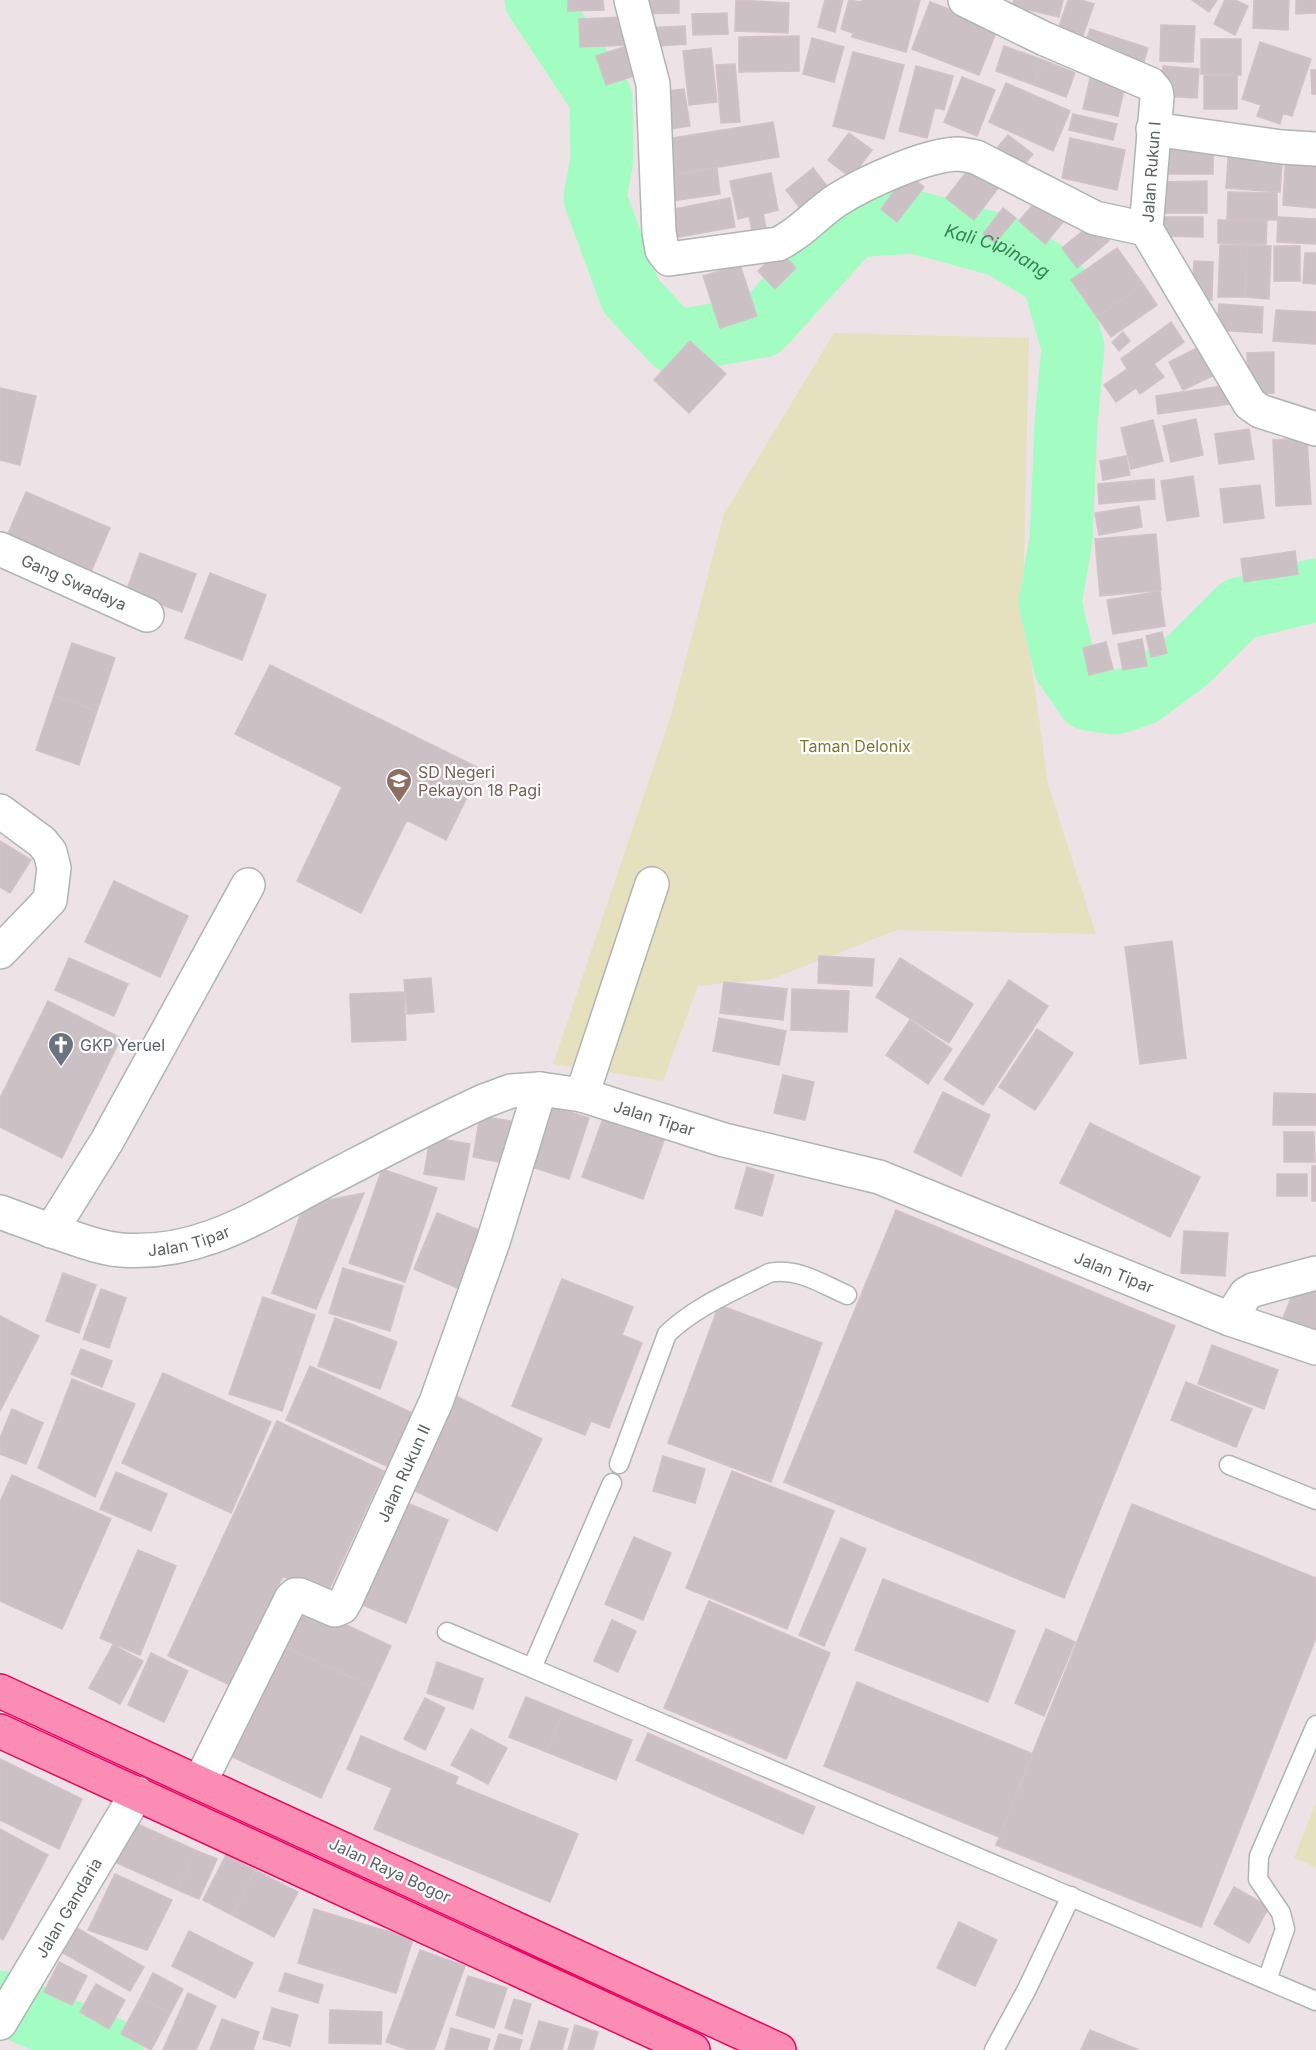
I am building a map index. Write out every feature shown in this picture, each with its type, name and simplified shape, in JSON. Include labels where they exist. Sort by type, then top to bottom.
[{"type":"highway","name":"Jalan Raya Bogor","points":[[0,1690],[779,2050]]},
{"type":"highway","points":[[0,1731],[693,2050]]},
{"type":"highway","points":[[458,1940],[471,1908]]},
{"type":"street","points":[[631,0],[653,84],[659,232],[662,250],[669,259],[778,244],[790,238],[852,192],[906,166],[957,154],[975,157],[1095,218],[1146,229]]},
{"type":"street","name":"Jalan Rukun I","points":[[965,0],[1044,39],[1150,84],[1156,91],[1146,229],[1250,404],[1260,411],[1316,429]]},
{"type":"street","points":[[1153,129],[1282,147],[1316,149]]},
{"type":"street","name":"Gang Swadaya","points":[[0,549],[147,615]]},
{"type":"street","points":[[0,811],[42,842],[50,852],[54,868],[50,900],[0,951]]},
{"type":"street","points":[[582,1095],[652,884]]},
{"type":"street","points":[[51,1231],[107,1141],[249,885]]},
{"type":"street","name":"Jalan Tipar","points":[[0,1212],[51,1231],[120,1250],[160,1250],[221,1234],[253,1221],[467,1109],[511,1091],[540,1089],[582,1095],[724,1140],[879,1177],[1230,1319],[1316,1348]]},
{"type":"street","name":"Jalan Rukun II","points":[[200,1782],[291,1599],[295,1595],[300,1595],[335,1610],[342,1607],[346,1600],[436,1402],[493,1242],[540,1089]]},
{"type":"street","points":[[1230,1319],[1246,1294],[1253,1290],[1316,1272]]},
{"type":"street","name":"Jalan Gandaria","points":[[0,2023],[137,1793]]},
{"type":"lane","points":[[619,1464],[667,1334],[682,1319],[769,1273],[779,1271],[805,1276],[847,1295]]},
{"type":"lane","points":[[1229,1465],[1316,1500]]},
{"type":"lane","points":[[532,1668],[612,1483]]},
{"type":"lane","points":[[447,1632],[1316,2001]]},
{"type":"lane","points":[[1267,1980],[1286,1929],[1281,1913],[1258,1879],[1258,1856],[1316,1725]]},
{"type":"lane","points":[[994,2050],[1027,1989],[1071,1896]]},
{"type":"green space","name":"Taman Delonix","points":[[834,333],[1029,338],[1023,603],[1048,784],[1096,934],[897,930],[772,979],[698,986],[663,1081],[553,1064],[671,715],[724,514]]},
{"type":"green space","points":[[1316,1802],[1316,1867],[1294,1858]]},
{"type":"building","points":[[568,0],[603,0],[604,10],[568,11]]},
{"type":"building","points":[[638,0],[679,0],[679,13],[639,14]]},
{"type":"building","points":[[736,0],[789,3],[788,33],[735,31]]},
{"type":"building","points":[[825,0],[843,0],[835,32],[818,27]]},
{"type":"building","points":[[849,0],[861,2],[862,0],[920,0],[906,52],[852,37],[853,33],[841,29]]},
{"type":"building","points":[[1014,0],[1063,0],[1059,17],[1012,6]]},
{"type":"building","points":[[1068,0],[1081,0],[1094,4],[1081,41],[1057,32]]},
{"type":"building","points":[[1192,0],[1217,0],[1209,12]]},
{"type":"building","points":[[1225,0],[1235,0],[1248,6],[1235,35],[1214,24]]},
{"type":"building","points":[[1254,0],[1289,0],[1288,30],[1253,28]]},
{"type":"building","points":[[1296,0],[1316,0],[1316,13],[1296,14]]},
{"type":"building","points":[[930,2],[998,28],[979,75],[912,49]]},
{"type":"building","points":[[727,13],[728,34],[693,35],[692,14]]},
{"type":"building","points":[[625,17],[626,45],[580,47],[579,19]]},
{"type":"building","points":[[1161,25],[1195,26],[1193,62],[1160,61]]},
{"type":"building","points":[[685,26],[686,44],[645,47],[644,28]]},
{"type":"building","points":[[1090,29],[1148,48],[1141,71],[1083,51]]},
{"type":"building","points":[[799,36],[799,71],[739,72],[739,37]]},
{"type":"building","points":[[812,38],[844,47],[834,82],[803,74]]},
{"type":"building","points":[[1201,39],[1241,39],[1241,75],[1201,74]]},
{"type":"building","points":[[1260,42],[1311,59],[1292,116],[1283,113],[1280,124],[1257,116],[1261,105],[1242,99]]},
{"type":"building","points":[[627,46],[637,75],[606,85],[596,56]]},
{"type":"building","points":[[1004,46],[1043,60],[1034,85],[996,71]]},
{"type":"building","points":[[711,48],[717,102],[689,105],[683,51]]},
{"type":"building","points":[[853,52],[904,65],[884,139],[833,126]]},
{"type":"building","points":[[1043,60],[1075,73],[1066,97],[1034,85]]},
{"type":"building","points":[[735,64],[740,122],[721,123],[716,65]]},
{"type":"building","points":[[916,66],[953,76],[944,110],[935,107],[927,138],[899,131]]},
{"type":"building","points":[[1163,66],[1199,69],[1197,98],[1161,96]]},
{"type":"building","points":[[1311,70],[1316,70],[1316,94],[1312,94]]},
{"type":"building","points":[[1091,74],[1126,81],[1118,116],[1083,109]]},
{"type":"building","points":[[1204,75],[1237,75],[1237,109],[1204,109]]},
{"type":"building","points":[[962,77],[995,90],[977,136],[944,122]]},
{"type":"building","points":[[1006,83],[1070,111],[1053,151],[989,122]]},
{"type":"building","points":[[684,89],[690,126],[665,130],[660,92]]},
{"type":"building","points":[[1073,114],[1117,124],[1113,140],[1069,130]]},
{"type":"building","points":[[773,122],[779,157],[665,176],[660,140]]},
{"type":"building","points":[[849,133],[872,150],[851,178],[828,160]]},
{"type":"building","points":[[1008,135],[1033,154],[1022,167],[997,148]]},
{"type":"building","points":[[1070,138],[1125,150],[1117,190],[1062,178]]},
{"type":"building","points":[[1229,144],[1283,149],[1280,192],[1226,188]]},
{"type":"building","points":[[1158,147],[1213,147],[1213,174],[1159,174]]},
{"type":"building","points":[[1286,150],[1316,152],[1316,208],[1283,205]]},
{"type":"building","points":[[971,166],[999,187],[974,220],[946,198]]},
{"type":"building","points":[[717,168],[720,194],[665,202],[661,177]]},
{"type":"building","points":[[813,168],[827,186],[799,207],[786,190]]},
{"type":"building","points":[[771,173],[778,210],[763,214],[766,227],[752,230],[749,216],[738,219],[730,181]]},
{"type":"building","points":[[907,174],[924,187],[897,222],[881,209]]},
{"type":"building","points":[[1207,181],[1207,213],[1162,213],[1162,182]]},
{"type":"building","points":[[1228,192],[1277,193],[1277,220],[1227,219]]},
{"type":"building","points":[[730,198],[735,227],[669,239],[664,211]]},
{"type":"building","points":[[1037,200],[1063,222],[1045,244],[1019,221]]},
{"type":"building","points":[[1003,208],[1016,218],[995,243],[983,234]]},
{"type":"building","points":[[1155,217],[1203,217],[1203,237],[1155,236]]},
{"type":"building","points":[[1278,217],[1316,219],[1316,244],[1277,242]]},
{"type":"building","points":[[1218,220],[1267,221],[1266,244],[1218,243]]},
{"type":"building","points":[[1094,222],[1109,241],[1077,268],[1062,248]]},
{"type":"building","points":[[1220,245],[1247,245],[1245,297],[1218,297]]},
{"type":"building","points":[[1247,245],[1271,246],[1269,299],[1245,297]]},
{"type":"building","points":[[1274,246],[1300,246],[1300,281],[1274,281]]},
{"type":"building","points":[[1117,248],[1143,284],[1097,317],[1071,280]]},
{"type":"building","points":[[779,250],[796,268],[775,289],[758,271]]},
{"type":"building","points":[[1305,253],[1316,253],[1316,284],[1303,283]]},
{"type":"building","points":[[1194,261],[1213,262],[1212,300],[1192,298]]},
{"type":"building","points":[[740,265],[757,316],[720,328],[703,276]]},
{"type":"building","points":[[1143,284],[1157,305],[1111,337],[1097,317]]},
{"type":"building","points":[[1219,304],[1263,307],[1262,333],[1217,330]]},
{"type":"building","points":[[1276,310],[1316,312],[1316,344],[1273,341]]},
{"type":"building","points":[[1171,322],[1184,342],[1154,364],[1164,377],[1140,394],[1136,388],[1116,402],[1104,385],[1127,369],[1121,359]]},
{"type":"building","points":[[1123,332],[1130,341],[1119,351],[1112,342]]},
{"type":"building","points":[[690,341],[726,374],[689,413],[654,380]]},
{"type":"building","points":[[1203,345],[1217,374],[1183,390],[1169,362]]},
{"type":"building","points":[[1274,352],[1274,393],[1248,394],[1247,353]]},
{"type":"building","points":[[1228,385],[1230,404],[1158,414],[1156,396]]},
{"type":"building","points":[[0,388],[36,396],[20,465],[0,460]]},
{"type":"building","points":[[1196,419],[1203,455],[1171,462],[1163,426]]},
{"type":"building","points":[[1153,420],[1163,461],[1131,469],[1121,428]]},
{"type":"building","points":[[1249,429],[1254,459],[1219,464],[1215,434]]},
{"type":"building","points":[[1307,438],[1311,504],[1276,506],[1273,440]]},
{"type":"building","points":[[1126,456],[1130,475],[1103,480],[1100,461]]},
{"type":"building","points":[[1193,476],[1199,516],[1167,521],[1161,481]]},
{"type":"building","points":[[1154,479],[1155,499],[1099,504],[1098,484]]},
{"type":"building","points":[[1260,485],[1264,518],[1224,523],[1220,489]]},
{"type":"building","points":[[26,492],[110,528],[90,574],[6,538]]},
{"type":"building","points":[[1139,506],[1142,527],[1099,535],[1095,513]]},
{"type":"building","points":[[1156,534],[1161,590],[1100,596],[1095,539]]},
{"type":"building","points":[[1295,551],[1298,574],[1244,582],[1241,559]]},
{"type":"building","points":[[140,553],[196,574],[182,612],[126,592]]},
{"type":"building","points":[[210,573],[266,595],[242,660],[185,638]]},
{"type":"building","points":[[1160,591],[1165,626],[1113,634],[1107,600]]},
{"type":"building","points":[[1162,632],[1167,653],[1151,657],[1146,636]]},
{"type":"building","points":[[1142,639],[1147,666],[1123,670],[1118,644]]},
{"type":"building","points":[[1106,642],[1113,669],[1089,675],[1083,648]]},
{"type":"building","points":[[72,643],[115,658],[97,711],[54,696]]},
{"type":"building","name":"SD Negeri Pekayon 18 Pagi","points":[[270,665],[481,769],[446,840],[407,820],[361,913],[297,881],[342,787],[235,734]]},
{"type":"building","points":[[54,696],[97,711],[79,765],[36,750]]},
{"type":"building","points":[[0,841],[31,860],[10,893],[0,887]]},
{"type":"building","points":[[114,881],[188,916],[160,977],[85,942]]},
{"type":"building","points":[[1172,941],[1186,1058],[1140,1064],[1125,947]]},
{"type":"building","points":[[819,956],[874,959],[872,986],[818,983]]},
{"type":"building","points":[[69,958],[128,984],[114,1016],[55,990]]},
{"type":"building","points":[[900,958],[973,1004],[949,1043],[876,997]]},
{"type":"building","points":[[431,978],[434,1012],[407,1014],[404,980]]},
{"type":"building","points":[[1009,980],[1048,1006],[983,1105],[944,1079]]},
{"type":"building","points":[[724,982],[787,989],[783,1020],[720,1013]]},
{"type":"building","points":[[792,989],[849,991],[847,1032],[791,1030]]},
{"type":"building","points":[[404,992],[406,1040],[352,1042],[350,994]]},
{"type":"building","name":"GKP Yeruel","points":[[48,1001],[121,1038],[62,1158],[0,1127],[0,1098]]},
{"type":"building","points":[[719,1018],[786,1031],[779,1065],[713,1051]]},
{"type":"building","points":[[910,1020],[952,1049],[928,1084],[886,1055]]},
{"type":"building","points":[[1037,1029],[1073,1053],[1035,1110],[999,1087]]},
{"type":"building","points":[[783,1075],[814,1082],[805,1120],[774,1113]]},
{"type":"building","points":[[943,1092],[990,1115],[961,1176],[914,1152]]},
{"type":"building","points":[[1274,1093],[1316,1094],[1316,1125],[1273,1125]]},
{"type":"building","points":[[545,1104],[589,1118],[569,1179],[526,1165]]},
{"type":"building","points":[[605,1113],[666,1135],[643,1199],[582,1177]]},
{"type":"building","points":[[480,1116],[521,1123],[514,1165],[473,1157]]},
{"type":"building","points":[[1090,1123],[1200,1177],[1170,1237],[1060,1183]]},
{"type":"building","points":[[1284,1132],[1314,1132],[1315,1162],[1284,1162]]},
{"type":"building","points":[[430,1137],[470,1144],[464,1180],[424,1174]]},
{"type":"building","points":[[1312,1166],[1316,1166],[1316,1201],[1312,1201]]},
{"type":"building","points":[[747,1167],[774,1175],[762,1216],[735,1208]]},
{"type":"building","points":[[382,1169],[437,1188],[405,1282],[349,1263]]},
{"type":"building","points":[[1277,1174],[1307,1174],[1307,1196],[1277,1196]]},
{"type":"building","points":[[364,1193],[316,1309],[272,1293],[304,1205]]},
{"type":"building","points":[[896,1210],[1175,1326],[1064,1598],[784,1482]]},
{"type":"building","points":[[437,1213],[491,1235],[466,1292],[414,1269]]},
{"type":"building","points":[[1184,1231],[1228,1233],[1225,1276],[1181,1273]]},
{"type":"building","points":[[343,1268],[403,1286],[390,1331],[329,1313]]},
{"type":"building","points":[[63,1273],[96,1285],[79,1333],[46,1321]]},
{"type":"building","points":[[562,1279],[633,1307],[622,1335],[642,1343],[609,1428],[591,1421],[585,1435],[512,1406]]},
{"type":"building","points":[[1296,1285],[1316,1293],[1316,1343],[1279,1328]]},
{"type":"building","points":[[101,1289],[126,1298],[109,1348],[83,1339]]},
{"type":"building","points":[[263,1297],[315,1315],[282,1411],[229,1394]]},
{"type":"building","points":[[719,1305],[822,1343],[771,1482],[668,1443]]},
{"type":"building","points":[[0,1316],[39,1336],[0,1411]]},
{"type":"building","points":[[335,1318],[397,1342],[380,1389],[318,1366]]},
{"type":"building","points":[[1212,1345],[1278,1370],[1264,1409],[1198,1384]]},
{"type":"building","points":[[81,1349],[112,1361],[102,1387],[71,1374]]},
{"type":"building","points":[[310,1366],[415,1414],[391,1468],[286,1420]]},
{"type":"building","points":[[163,1373],[271,1422],[231,1513],[122,1463]]},
{"type":"building","points":[[72,1379],[135,1404],[95,1497],[38,1468]]},
{"type":"building","points":[[1186,1382],[1252,1409],[1236,1447],[1171,1420]]},
{"type":"building","points":[[454,1395],[542,1439],[497,1531],[409,1488]]},
{"type":"building","points":[[12,1409],[43,1423],[26,1464],[0,1454],[0,1438]]},
{"type":"building","points":[[277,1421],[384,1471],[326,1596],[283,1576],[232,1686],[168,1656]]},
{"type":"building","points":[[663,1456],[705,1469],[695,1503],[653,1491]]},
{"type":"building","points":[[732,1471],[834,1511],[787,1629],[686,1588]]},
{"type":"building","points":[[116,1472],[167,1494],[151,1531],[100,1509]]},
{"type":"building","points":[[12,1475],[111,1519],[62,1629],[0,1601],[0,1502]]},
{"type":"building","points":[[400,1500],[448,1520],[406,1623],[358,1603]]},
{"type":"building","points":[[1132,1504],[1316,1578],[1316,1638],[1201,1927],[996,1845]]},
{"type":"building","points":[[634,1537],[671,1553],[643,1620],[605,1604]]},
{"type":"building","points":[[841,1538],[866,1549],[824,1646],[799,1635]]},
{"type":"building","points":[[138,1550],[176,1566],[140,1655],[100,1638]]},
{"type":"building","points":[[883,1579],[1015,1631],[988,1702],[855,1650]]},
{"type":"building","points":[[292,1599],[391,1646],[372,1687],[273,1641]]},
{"type":"building","points":[[709,1601],[830,1653],[786,1759],[664,1708]]},
{"type":"building","points":[[612,1620],[636,1631],[618,1672],[594,1661]]},
{"type":"building","points":[[1046,1629],[1075,1642],[1044,1716],[1015,1703]]},
{"type":"building","points":[[273,1641],[372,1687],[321,1798],[222,1752]]},
{"type":"building","points":[[113,1645],[143,1661],[120,1704],[89,1688]]},
{"type":"building","points":[[151,1653],[188,1671],[164,1722],[128,1705]]},
{"type":"building","points":[[437,1662],[483,1679],[473,1709],[427,1693]]},
{"type":"building","points":[[857,1682],[1033,1754],[999,1837],[824,1766]]},
{"type":"building","points":[[526,1697],[563,1712],[547,1752],[509,1737]]},
{"type":"building","points":[[425,1698],[445,1708],[425,1750],[404,1739]]},
{"type":"building","points":[[563,1712],[632,1740],[616,1780],[547,1752]]},
{"type":"building","points":[[471,1729],[507,1748],[488,1784],[451,1765]]},
{"type":"building","points":[[648,1733],[815,1807],[803,1834],[636,1760]]},
{"type":"building","points":[[361,1736],[458,1777],[455,1784],[578,1834],[550,1902],[374,1829],[392,1788],[347,1769]]},
{"type":"building","points":[[0,1759],[82,1799],[59,1849],[0,1820]]},
{"type":"building","points":[[133,1822],[195,1850],[178,1890],[115,1862]]},
{"type":"building","points":[[0,1829],[48,1855],[3,1940],[0,1938]]},
{"type":"building","points":[[195,1850],[217,1859],[199,1899],[178,1890]]},
{"type":"building","points":[[226,1855],[255,1870],[232,1915],[203,1900]]},
{"type":"building","points":[[255,1870],[298,1892],[274,1937],[232,1915]]},
{"type":"building","points":[[115,1874],[172,1900],[147,1950],[88,1930]]},
{"type":"building","points":[[1234,1887],[1269,1907],[1249,1943],[1214,1924]]},
{"type":"building","points":[[314,1909],[413,1939],[396,1993],[298,1963]]},
{"type":"building","points":[[959,1922],[997,1940],[975,1986],[937,1968]]},
{"type":"building","points":[[77,1928],[144,1967],[130,1991],[63,1953]]},
{"type":"building","points":[[189,1931],[253,1963],[235,1998],[172,1966]]},
{"type":"building","points":[[420,1950],[465,1966],[434,2050],[409,2050],[386,2042]]},
{"type":"building","points":[[59,1962],[87,1976],[72,2005],[44,1992]]},
{"type":"building","points":[[153,1973],[183,1989],[170,2014],[141,1997]]},
{"type":"building","points":[[285,1973],[323,1985],[318,2003],[279,1991]]},
{"type":"building","points":[[468,1976],[507,1988],[494,2028],[456,2015]]},
{"type":"building","points":[[96,1984],[125,2000],[109,2029],[80,2012]]},
{"type":"building","points":[[188,1993],[216,2006],[196,2050],[163,2050]]},
{"type":"building","points":[[141,1997],[170,2014],[151,2050],[121,2034]]},
{"type":"building","points":[[514,1999],[531,2004],[522,2034],[505,2028]]},
{"type":"building","points":[[272,2008],[298,2015],[290,2046],[263,2039]]},
{"type":"building","points":[[330,2010],[382,2012],[381,2044],[329,2043]]},
{"type":"building","points":[[222,2019],[259,2032],[253,2050],[210,2050]]},
{"type":"building","points":[[539,2021],[568,2029],[562,2050],[530,2050]]},
{"type":"building","points":[[575,2025],[598,2032],[593,2050],[568,2050]]},
{"type":"building","points":[[451,2028],[490,2039],[487,2050],[445,2050]]},
{"type":"building","points":[[1090,2030],[1139,2050],[1081,2050]]},
{"type":"building","points":[[499,2034],[522,2040],[519,2050],[494,2050]]},
{"type":"waterway","name":"Kali Cipinang","points":[[536,0],[601,98],[602,159],[595,198],[631,296],[674,342],[762,326],[853,226],[915,222],[1002,246],[1053,277],[1073,347],[1066,423],[1061,540],[1050,603],[1065,666],[1088,699],[1115,703],[1142,694],[1189,659],[1239,609],[1316,590]]},
{"type":"waterway","points":[[0,2002],[112,2050]]},
{"type":"place","name":"SD Negeri Pekayon 18 Pagi","points":[[399,804]]},
{"type":"place","name":"GKP Yeruel","points":[[61,1068]]}]
